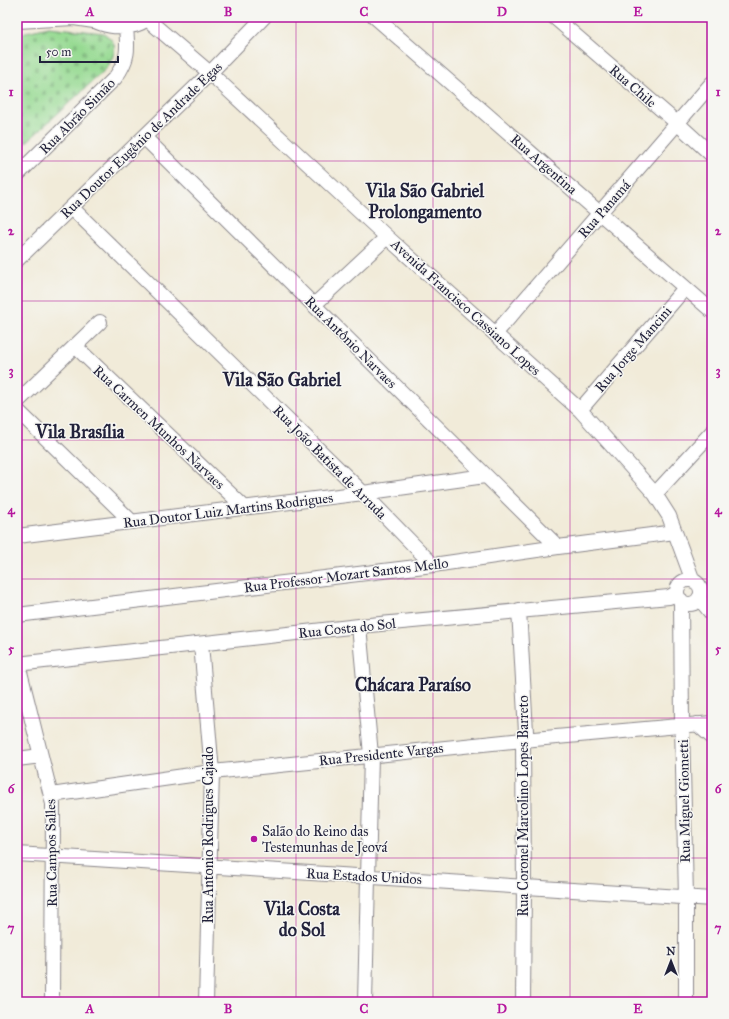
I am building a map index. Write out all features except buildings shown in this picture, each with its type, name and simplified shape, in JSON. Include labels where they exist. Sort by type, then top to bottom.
[{"type":"street","points":[[17,20],[23,17]]},
{"type":"street","name":"Rua Doutor Eugênio de Andrade Egas","points":[[17,260],[210,73],[264,17]]},
{"type":"street","name":"Rua Argentina","points":[[375,17],[712,311]]},
{"type":"street","name":"Rua Chile","points":[[554,17],[712,155]]},
{"type":"street","points":[[17,20],[74,18],[92,19],[106,25],[126,27],[143,22],[148,18]]},
{"type":"street","name":"Avenida Francisco Cassiano Lopes","points":[[148,18],[580,410],[655,494],[669,516],[675,532]]},
{"type":"street","name":"Rua Abrão Simão","points":[[17,175],[115,78],[123,67],[127,55],[126,27]]},
{"type":"street","name":"Rua Panamá","points":[[495,334],[712,83]]},
{"type":"street","name":"Rua Antônio Narvaes","points":[[144,137],[558,547]]},
{"type":"street","name":"Rua João Batista de Arruda","points":[[72,208],[363,493],[433,565]]},
{"type":"street","points":[[314,305],[388,237]]},
{"type":"street","name":"Rua Jorge Mancini","points":[[580,410],[685,288]]},
{"type":"street","points":[[17,402],[100,322]]},
{"type":"street","name":"Rua Carmen Munhos Narvaes","points":[[75,346],[244,507]]},
{"type":"street","points":[[17,410],[132,522]]},
{"type":"street","points":[[655,494],[712,432]]},
{"type":"street","name":"Rua Doutor Luiz Martins Rodrigues","points":[[17,536],[363,493],[485,476]]},
{"type":"street","name":"Rua Professor Mozart Santos Mello","points":[[17,615],[433,565],[675,532]]},
{"type":"street","name":"Rua Miguel Giometti","points":[[675,532],[693,581]]},
{"type":"street","name":"Rua Miguel Giometti","points":[[681,550],[679,593],[686,897],[686,1002]]},
{"type":"street","points":[[685,581],[693,581],[697,583],[700,590],[699,598],[688,604],[679,593],[685,581]]},
{"type":"street","name":"Rua Costa do Sol","points":[[17,664],[359,626],[669,597],[679,593]]},
{"type":"street","points":[[699,598],[712,614]]},
{"type":"street","name":"Rua Coronel Marcolino Lopes Barreto","points":[[519,610],[526,732],[523,740],[523,1002]]},
{"type":"street","points":[[359,626],[371,755],[366,1002]]},
{"type":"street","name":"Rua Antonio Rodrigues Cajado","points":[[200,644],[212,772],[206,1002]]},
{"type":"street","name":"Rua Campos Salles","points":[[17,660],[53,804],[54,856],[52,1002]]},
{"type":"street","name":"Rua Presidente Vargas","points":[[51,795],[212,772],[523,740],[712,723]]},
{"type":"street","points":[[697,724],[712,737]]},
{"type":"street","points":[[17,759],[41,756]]},
{"type":"street","name":"Rua Estados Unidos","points":[[17,854],[712,899]]},
{"type":"green space","points":[[49,27],[103,33],[112,41],[114,45],[114,53],[107,68],[17,151],[17,34]]},
{"type":"place","name":"Salão do Reino das Testemunhas de Jeová","points":[[254,839]]},
{"type":"district","name":"Vila São Gabriel Prolongamento","points":[[425,201]]},
{"type":"district","name":"Vila São Gabriel","points":[[282,380]]},
{"type":"district","name":"Vila Brasília","points":[[80,432]]},
{"type":"district","name":"Chácara Paraíso","points":[[413,685]]},
{"type":"district","name":"Vila Costa do Sol","points":[[302,919]]}]
